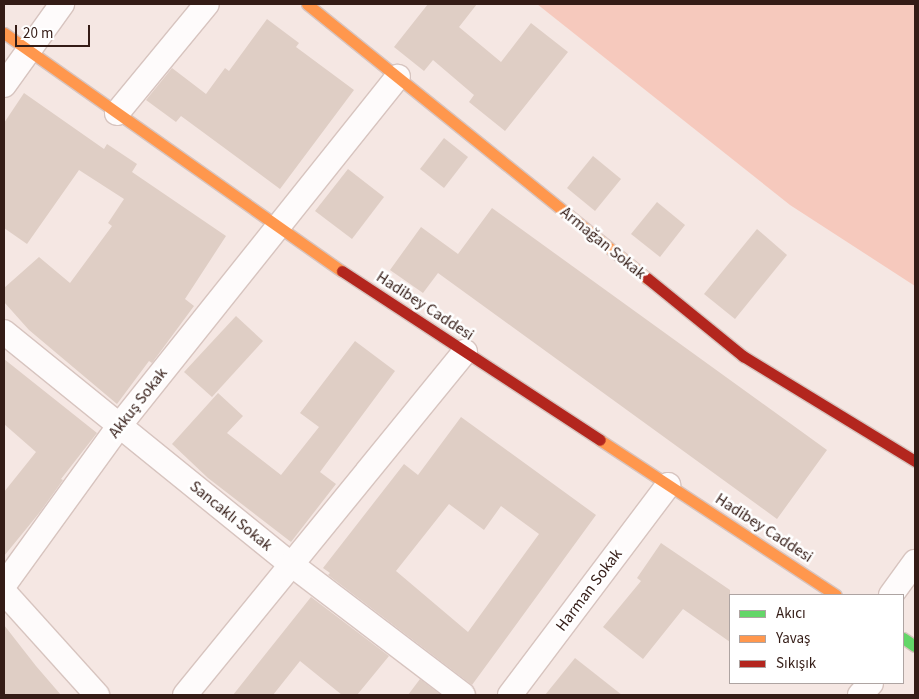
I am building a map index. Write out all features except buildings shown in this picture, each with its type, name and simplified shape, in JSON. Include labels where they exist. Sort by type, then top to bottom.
[{"type":"main road","name":"Armağan Sokak","points":[[307,4],[743,356],[915,460]]},
{"type":"main road","name":"Hadibey Caddesi","points":[[4,33],[278,226],[834,594]]},
{"type":"street","points":[[4,85],[62,4]]},
{"type":"street","points":[[117,113],[207,4]]},
{"type":"street","name":"Akkuş Sokak","points":[[4,585],[120,426],[398,77]]},
{"type":"street","name":"Sancaklı Sokak","points":[[4,332],[291,564],[463,695]]},
{"type":"street","points":[[185,695],[466,352]]},
{"type":"street","name":"Harman Sokak","points":[[510,695],[668,485]]},
{"type":"street","points":[[892,594],[915,562]]},
{"type":"street","points":[[4,592],[96,695]]},
{"type":"street","points":[[860,695],[870,684]]},
{"type":"shaded area","points":[[537,4],[915,4],[915,286],[790,205]]},
{"type":"traffic: fast","points":[[904,639],[915,646]]},
{"type":"traffic: slow","points":[[307,4],[647,278]]},
{"type":"traffic: slow","points":[[4,33],[342,271]]},
{"type":"traffic: slow","points":[[600,440],[834,594]]},
{"type":"traffic: jam","points":[[342,271],[600,440]]},
{"type":"traffic: jam","points":[[647,278],[743,356],[915,461]]}]
